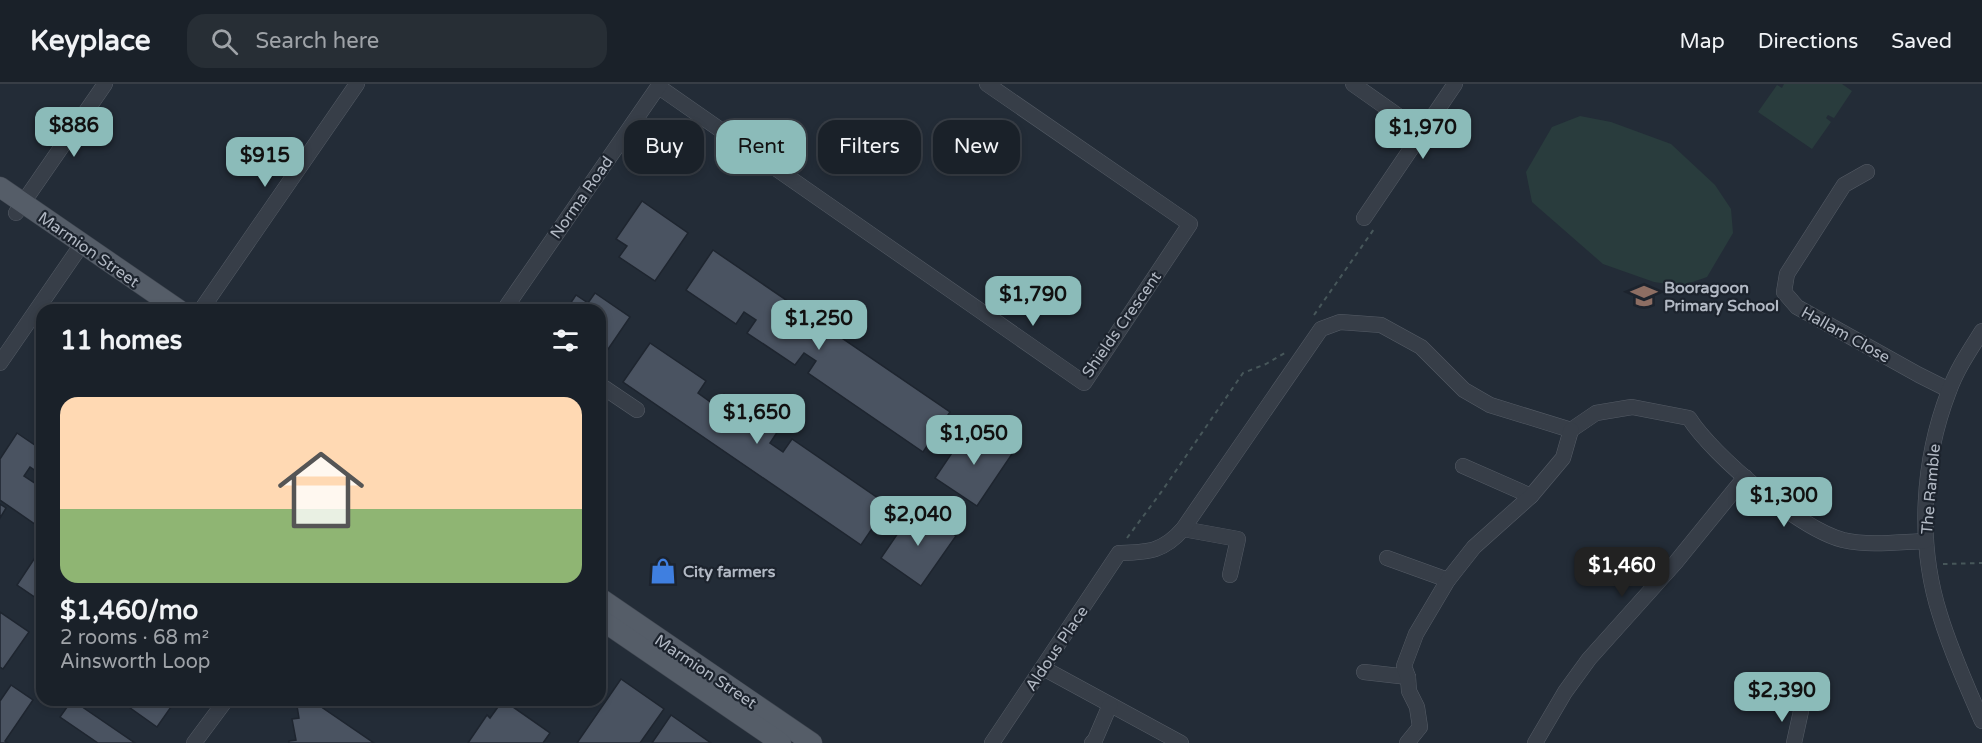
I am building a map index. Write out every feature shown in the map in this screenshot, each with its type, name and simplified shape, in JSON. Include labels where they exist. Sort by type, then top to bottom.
[{"type":"main road","name":"Marmion Street","points":[[0,188],[13,206],[169,304]]},
{"type":"main road","name":"Marmion Street","points":[[79,248],[150,304]]},
{"type":"main road","name":"Marmion Street","points":[[606,602],[812,743]]},
{"type":"main road","name":"Marmion Street","points":[[606,623],[781,743]]},
{"type":"street","points":[[13,206],[105,84]]},
{"type":"street","points":[[205,304],[357,84]]},
{"type":"street","name":"Shields Crescent","points":[[659,85],[1084,382],[1190,224],[987,84]]},
{"type":"street","points":[[1353,84],[1421,132]]},
{"type":"street","points":[[1370,223],[1421,132],[1455,84]]},
{"type":"street","name":"Norma Road","points":[[508,304],[659,85]]},
{"type":"street","name":"Hallam Close","points":[[1867,172],[1844,185],[1787,274],[1784,292],[1797,307],[1949,390]]},
{"type":"street","points":[[41,304],[79,248]]},
{"type":"street","points":[[0,363],[36,311]]},
{"type":"street","points":[[1119,553],[1146,552],[1171,543],[1321,329],[1340,322],[1382,325],[1421,347],[1464,390],[1490,405],[1571,430]]},
{"type":"street","name":"The Ramble","points":[[1982,330],[1949,390],[1940,418],[1930,460],[1925,541],[1940,613],[1982,722]]},
{"type":"street","points":[[606,389],[637,410]]},
{"type":"street","points":[[1407,743],[1420,727],[1404,666],[1416,634],[1448,580],[1474,547],[1531,496],[1563,458],[1571,430],[1596,413],[1632,406],[1689,418],[1706,441],[1745,477],[1810,526],[1833,537],[1857,542],[1925,541]]},
{"type":"street","points":[[1463,466],[1531,496]]},
{"type":"street","points":[[1535,743],[1565,692],[1589,658],[1676,562],[1745,477]]},
{"type":"street","points":[[1183,529],[1238,539],[1230,575]]},
{"type":"street","name":"Aldous Place","points":[[992,743],[1119,553]]},
{"type":"street","points":[[1387,558],[1448,580]]},
{"type":"street","points":[[1043,668],[1174,742]]},
{"type":"street","points":[[1364,672],[1408,677]]},
{"type":"street","points":[[1092,743],[1110,705]]},
{"type":"street","points":[[195,743],[222,706]]},
{"type":"street","points":[[1794,743],[1801,711]]},
{"type":"path","points":[[1309,322],[1370,223]]},
{"type":"path","points":[[1119,553],[1122,545],[1243,373],[1266,364],[1290,349]]},
{"type":"path","points":[[1929,562],[1953,565],[1982,563]]},
{"type":"shaded area","points":[[1784,84],[1842,84],[1852,91],[1834,118],[1828,115],[1826,118],[1831,122],[1812,149],[1758,112],[1777,85],[1782,88]]},
{"type":"shaded area","points":[[1580,116],[1611,122],[1671,144],[1715,185],[1731,209],[1733,233],[1707,277],[1681,286],[1654,282],[1603,264],[1532,202],[1526,172],[1552,127]]},
{"type":"building","points":[[642,201],[688,233],[655,281],[619,257],[627,246],[616,239]]},
{"type":"building","points":[[713,250],[950,412],[923,452],[808,373],[816,361],[804,353],[795,365],[747,333],[756,320],[744,312],[736,324],[686,290]]},
{"type":"building","points":[[595,293],[630,317],[606,352],[606,304],[570,304],[576,295],[588,303]]},
{"type":"building","points":[[650,343],[706,381],[698,393],[716,406],[724,394],[778,431],[770,443],[783,452],[792,439],[888,505],[861,545],[623,382]]},
{"type":"building","points":[[970,426],[1012,454],[977,506],[935,478]]},
{"type":"building","points":[[17,433],[36,446],[36,471],[30,467],[24,476],[36,484],[36,525],[0,500],[0,459]]},
{"type":"building","points":[[0,504],[6,508],[0,518]]},
{"type":"building","points":[[915,508],[956,536],[921,586],[881,558]]},
{"type":"building","points":[[36,556],[36,598],[17,585]]},
{"type":"building","points":[[0,612],[29,632],[3,669],[0,667]]},
{"type":"building","points":[[621,679],[664,709],[640,743],[577,743],[602,706],[606,706],[606,701]]},
{"type":"building","points":[[11,685],[33,700],[5,741],[8,743],[0,743],[0,701]]},
{"type":"building","points":[[68,706],[81,706],[135,743],[98,743],[60,717]]},
{"type":"building","points":[[127,706],[171,707],[157,727]]},
{"type":"building","points":[[297,706],[320,706],[374,743],[289,743],[289,741],[296,740],[292,719],[299,718]]},
{"type":"building","points":[[499,706],[512,706],[550,733],[543,743],[468,743],[487,715],[490,718]]},
{"type":"building","points":[[671,715],[711,743],[652,743]]},
{"type":"place","name":"Booragoon Primary School","points":[[1644,296]]},
{"type":"place","name":"City farmers","points":[[663,571]]}]
